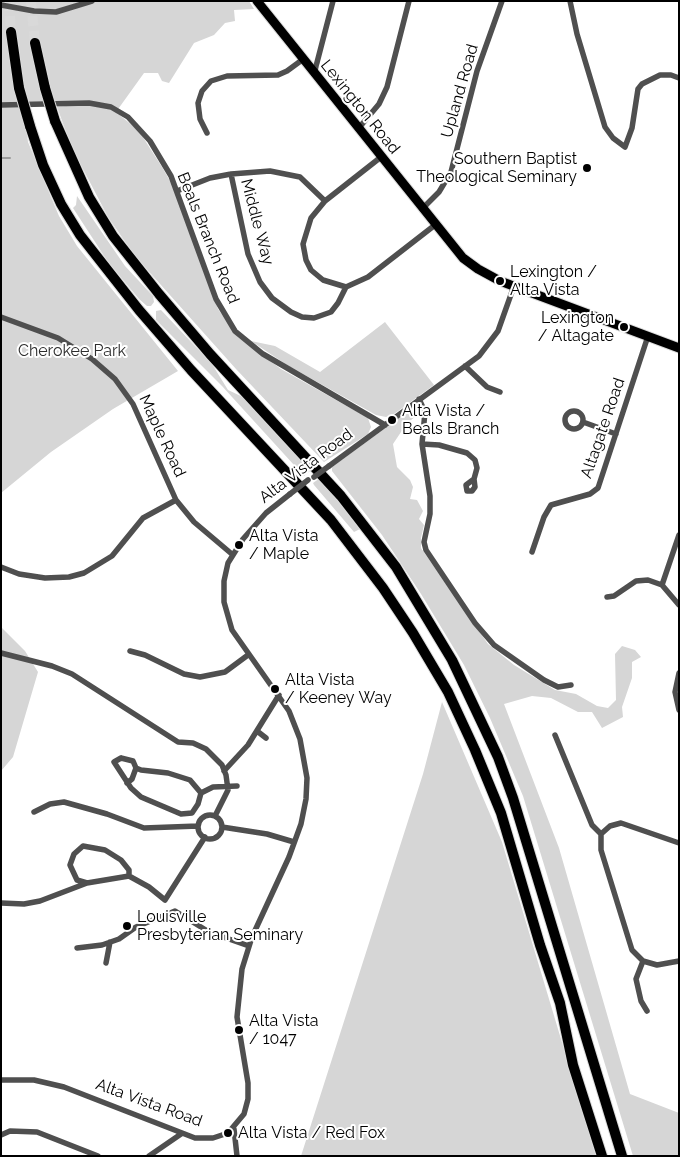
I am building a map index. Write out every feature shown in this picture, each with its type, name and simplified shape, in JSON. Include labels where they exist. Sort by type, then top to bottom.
[{"type":"highway","points":[[11,32],[19,88],[30,126],[54,188],[80,235],[139,310],[191,370],[331,520],[388,595],[448,692],[476,750],[501,813],[540,944],[560,1003],[573,1065],[602,1156]]},
{"type":"highway","points":[[36,43],[54,120],[88,197],[113,236],[158,294],[210,354],[341,496],[396,567],[452,660],[498,757],[513,798],[622,1156]]},
{"type":"main road","name":"Lexington Road","points":[[257,1],[422,209],[452,246],[468,262],[494,278],[679,348]]},
{"type":"street","points":[[1,5],[22,10],[56,12],[92,1]]},
{"type":"street","points":[[314,74],[334,1]]},
{"type":"street","points":[[358,129],[379,104],[388,87],[409,1]]},
{"type":"street","name":"Upland Road","points":[[422,209],[439,192],[451,172],[477,72],[502,1]]},
{"type":"street","points":[[570,1],[577,34],[605,128],[613,138],[625,147],[632,128],[638,89],[642,84],[660,74],[679,78]]},
{"type":"street","points":[[207,133],[200,119],[198,103],[202,91],[211,82],[227,76],[278,75],[302,60]]},
{"type":"street","name":"Beals Branch Road","points":[[1,105],[89,103],[119,111],[134,122],[150,142],[177,191],[216,299],[235,331],[263,354],[385,425]]},
{"type":"street","points":[[381,157],[325,201],[311,218],[305,231],[303,244],[306,260],[318,277],[346,287],[368,277],[435,225]]},
{"type":"street","points":[[177,191],[210,178],[230,174],[270,172],[295,175],[304,180],[325,201]]},
{"type":"street","name":"Middle Way","points":[[230,174],[248,254],[260,282],[272,298],[291,312],[302,317],[314,318],[330,312],[346,287]]},
{"type":"street","name":"Alta Vista Road","points":[[1,1080],[34,1080],[64,1087],[195,1138],[213,1138],[228,1133],[234,1129],[244,1114],[248,1099],[248,1083],[238,1030],[237,1003],[242,969],[249,946],[294,842],[306,799],[306,769],[300,738],[289,711],[232,630],[224,602],[224,581],[233,555],[255,524],[311,478],[479,356],[494,338],[514,286]]},
{"type":"street","name":"Maple Road","points":[[1,317],[29,325],[58,338],[92,358],[115,379],[133,404],[176,500],[194,522],[233,555]]},
{"type":"street","name":"Altagate Road","points":[[532,552],[544,517],[551,505],[590,494],[598,488],[648,336]]},
{"type":"street","points":[[465,366],[487,387],[500,392]]},
{"type":"street","points":[[419,399],[425,412],[422,444],[430,496],[430,514],[424,546],[479,628],[494,644],[544,680],[558,687],[571,686]]},
{"type":"street","points":[[583,422],[616,434]]},
{"type":"street","points":[[422,444],[439,445],[467,453],[476,464],[474,479]]},
{"type":"street","points":[[1,567],[19,574],[45,578],[69,577],[84,573],[112,556],[143,518],[176,500]]},
{"type":"street","points":[[662,585],[679,534]]},
{"type":"street","points":[[607,598],[614,596],[636,581],[648,580],[662,585],[679,605]]},
{"type":"street","points":[[130,650],[145,654],[184,674],[200,678],[225,672],[248,655]]},
{"type":"street","points":[[1,652],[52,666],[72,674],[178,742],[193,743],[206,750],[224,771],[228,790],[215,816]]},
{"type":"street","points":[[679,673],[675,692],[679,710]]},
{"type":"street","points":[[224,771],[248,745],[279,695]]},
{"type":"street","points":[[257,731],[266,738]]},
{"type":"street","points":[[555,735],[592,826],[601,834],[601,850],[632,950],[643,961],[666,965],[679,961]]},
{"type":"street","points":[[127,783],[132,779],[136,768],[133,761],[121,758],[114,762],[127,783],[141,797],[181,814],[192,813],[198,804],[201,793],[213,787],[237,786]]},
{"type":"street","points":[[136,768],[168,773],[190,780],[201,793]]},
{"type":"street","points":[[34,812],[50,804],[64,802],[107,814],[144,828],[198,826]]},
{"type":"street","points":[[208,815],[215,816],[220,820],[222,827],[218,836],[211,839],[205,838],[200,833],[198,826],[202,817],[208,815]]},
{"type":"street","points":[[601,834],[610,826],[621,822],[679,843]]},
{"type":"street","points":[[222,827],[267,834],[294,842]]},
{"type":"street","points":[[1,903],[24,904],[40,901],[87,883],[129,876],[149,887],[165,900],[205,838]]},
{"type":"street","points":[[87,883],[78,880],[70,865],[74,854],[84,846],[106,850],[121,860],[129,870],[129,876]]},
{"type":"street","points":[[77,948],[110,942],[175,910],[209,932],[249,946]]},
{"type":"street","points":[[106,963],[110,942]]},
{"type":"street","points":[[643,961],[636,979],[641,1002],[647,1011]]},
{"type":"street","points":[[234,1129],[237,1156]]},
{"type":"street","points":[[1,1135],[10,1131],[37,1132],[98,1156]]},
{"type":"street","points":[[149,1156],[182,1134]]},
{"type":"green space","name":"Cherokee Park","points":[[1,1],[249,1],[254,9],[234,10],[235,21],[225,23],[214,35],[194,43],[169,83],[162,81],[158,73],[144,73],[116,112],[139,131],[174,188],[218,309],[238,337],[281,369],[368,418],[371,427],[368,434],[324,462],[236,369],[135,256],[108,217],[72,148],[57,107],[66,106],[23,102],[28,142],[59,216],[77,246],[178,371],[113,409],[51,452],[1,493]]},
{"type":"green space","points":[[77,196],[125,266],[153,296],[154,302],[151,306],[147,306],[139,299],[108,262],[73,208],[76,205]]},
{"type":"green space","points":[[161,310],[212,364],[228,390],[245,398],[312,468],[310,471],[304,476],[222,386],[156,320],[156,311]]},
{"type":"green space","points":[[385,322],[434,385],[394,414],[386,417],[376,415],[287,365],[251,341],[275,346],[320,372]]},
{"type":"green space","points":[[417,405],[423,411],[407,423],[393,444],[397,467],[410,480],[413,487],[410,499],[417,500],[423,511],[419,519],[424,525],[421,548],[488,644],[514,665],[555,690],[576,694],[597,706],[608,708],[616,700],[615,654],[622,646],[635,650],[641,657],[632,662],[632,678],[622,707],[623,717],[602,728],[592,712],[578,712],[551,698],[532,696],[504,704],[559,848],[630,1094],[679,1113],[679,1156],[633,1156],[523,796],[490,718],[464,665],[421,594],[382,535],[332,471],[332,467]]},
{"type":"green space","points":[[320,478],[362,528],[354,532],[314,485],[313,483]]},
{"type":"green space","points":[[1,627],[25,651],[38,672],[13,757],[1,771]]},
{"type":"green space","points":[[442,702],[502,842],[596,1156],[301,1156],[423,774]]},
{"type":"waterway","points":[[1,158],[10,158]]},
{"type":"tunnel","points":[[9,1],[11,32]]},
{"type":"tunnel","points":[[31,1],[35,43]]},
{"type":"place","name":"Southern Baptist Theological Seminary","points":[[587,168]]},
{"type":"place","name":"Lexington / Alta Vista","points":[[500,281]]},
{"type":"place","name":"Lexington / Altagate","points":[[624,327]]},
{"type":"place","name":"Alta Vista / Beals Branch","points":[[392,420]]},
{"type":"place","name":"Alta Vista / Maple","points":[[239,545]]},
{"type":"place","name":"Alta Vista / Keeney Way","points":[[275,689]]},
{"type":"place","name":"Louisville Presbyterian Seminary","points":[[127,926]]},
{"type":"place","name":"Alta Vista / 1047","points":[[239,1030]]},
{"type":"place","name":"Alta Vista / Red Fox","points":[[228,1133]]}]
